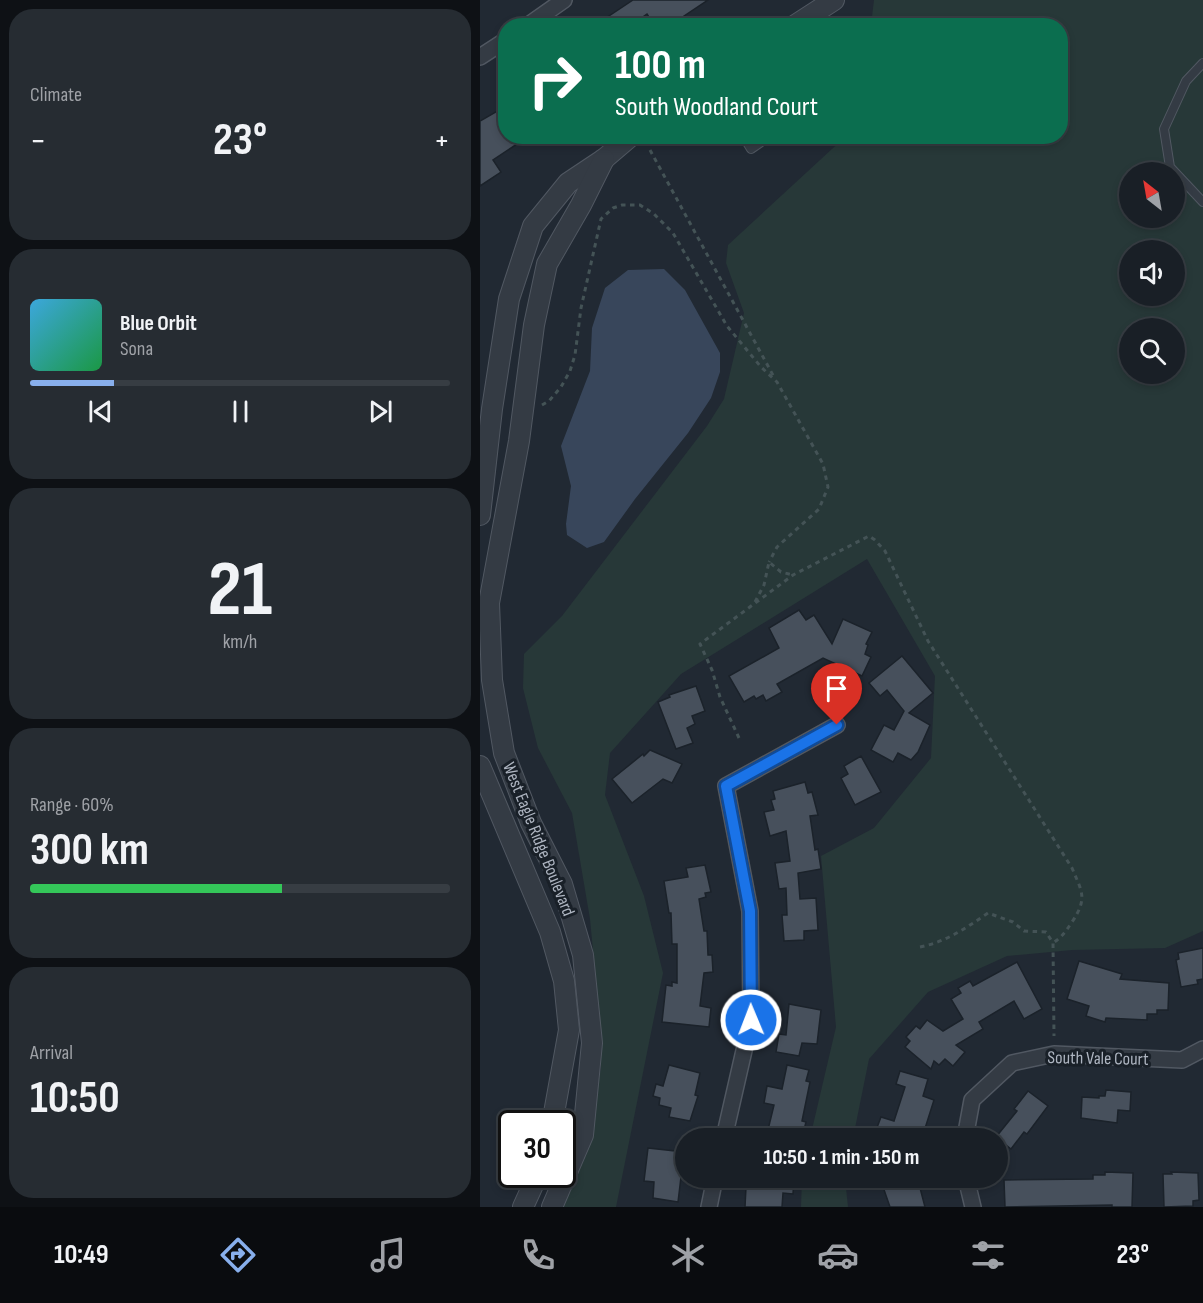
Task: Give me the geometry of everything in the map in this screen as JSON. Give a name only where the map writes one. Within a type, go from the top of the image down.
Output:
[{"type":"street","points":[[550,18],[564,0]]},
{"type":"street","points":[[806,18],[834,0]]},
{"type":"street","points":[[480,57],[498,45]]},
{"type":"street","name":"West Eagle Ridge Boulevard","points":[[480,515],[492,409],[509,299],[534,226],[568,183],[604,159],[620,144]]},
{"type":"street","name":"West Eagle Ridge Boulevard","points":[[552,1207],[583,1135],[592,1043],[585,966],[562,884],[531,823],[504,753],[492,680],[489,603],[519,441],[534,325],[547,264],[604,159]]},
{"type":"street","points":[[726,1128],[751,1020],[750,911],[726,786],[837,725]]},
{"type":"street","name":"West Eagle Ridge Boulevard","points":[[480,766],[550,932],[564,981],[569,1030],[555,1110]]},
{"type":"street","name":"South Vale Court","points":[[967,1128],[972,1100],[1012,1063],[1054,1054],[1182,1060],[1203,1049]]},
{"type":"street","points":[[523,1207],[532,1188]]},
{"type":"street","points":[[708,1207],[713,1188]]},
{"type":"street","points":[[968,1188],[972,1207]]},
{"type":"lane","points":[[1203,63],[1186,81],[1164,129],[1170,167],[1203,202]]},
{"type":"path","points":[[650,150],[823,464],[828,487],[819,509],[777,547],[769,562],[764,585],[754,604]]},
{"type":"path","points":[[534,409],[549,401],[561,387],[570,371],[575,355],[581,308],[601,219],[613,208],[622,205],[640,205],[654,214],[673,233],[727,326],[777,382]]},
{"type":"path","points":[[739,738],[720,697],[712,670],[700,644],[793,575],[869,536],[885,551],[928,641],[1072,868],[1082,892],[1083,905],[1063,936],[1053,943]]},
{"type":"path","points":[[769,562],[781,572],[793,575]]},
{"type":"path","points":[[920,946],[935,944],[959,933],[988,914],[1012,922],[1024,930],[1046,932],[1053,943],[1054,1036]]},
{"type":"shaded area","points":[[874,0],[1203,0],[1203,931],[1165,948],[1072,950],[1007,956],[928,992],[869,1059],[855,1128],[812,1128],[836,1027],[821,856],[874,828],[931,758],[935,676],[867,559],[681,674],[610,753],[605,795],[644,896],[663,973],[616,1207],[563,1207],[571,1188],[576,1188],[576,1178],[587,1153],[601,1067],[597,992],[590,919],[572,813],[538,748],[523,688],[524,654],[562,616],[707,426],[724,399],[744,313],[726,263],[728,245],[837,144],[1068,144],[1068,18],[872,18]]},
{"type":"shaded area","points":[[802,1188],[846,1188],[848,1207],[801,1207]]},
{"type":"water","points":[[664,269],[685,290],[720,353],[720,372],[711,398],[688,433],[604,542],[587,548],[567,535],[566,524],[571,486],[561,446],[590,371],[592,328],[605,288],[628,270]]},
{"type":"building","points":[[633,0],[708,0],[681,18],[650,18],[647,14],[641,18],[606,18]]},
{"type":"building","points":[[498,111],[498,144],[517,144],[493,160],[501,172],[480,186],[480,121]]},
{"type":"building","points":[[799,610],[806,620],[814,615],[832,644],[843,619],[872,632],[866,644],[868,645],[865,654],[871,657],[862,676],[823,658],[777,684],[782,692],[766,701],[763,695],[756,699],[754,696],[744,702],[729,676],[779,648],[769,628]]},
{"type":"building","points":[[902,656],[933,693],[909,713],[930,725],[918,752],[911,760],[898,753],[893,762],[871,750],[884,725],[894,730],[904,711],[887,690],[880,696],[869,683]]},
{"type":"building","points":[[696,686],[705,711],[692,716],[695,724],[687,728],[693,743],[676,749],[658,702],[670,697],[669,695]]},
{"type":"building","points":[[650,750],[682,764],[672,783],[663,779],[632,803],[612,779]]},
{"type":"building","points":[[861,756],[881,792],[855,805],[841,778],[848,774],[844,766]]},
{"type":"building","points":[[805,782],[808,793],[812,792],[818,815],[810,816],[815,850],[818,849],[821,869],[798,873],[800,899],[816,898],[818,930],[804,931],[804,940],[784,941],[782,915],[787,915],[786,888],[779,889],[775,863],[790,861],[786,831],[770,836],[764,812],[774,810],[771,800],[775,799],[773,791]]},
{"type":"building","points":[[705,865],[711,892],[705,893],[706,897],[699,899],[704,931],[707,931],[708,955],[712,955],[713,972],[704,973],[700,1006],[711,1008],[709,1027],[662,1022],[666,985],[672,986],[672,982],[677,983],[677,944],[672,944],[671,913],[669,913],[664,881],[688,877],[686,868]]},
{"type":"building","points":[[1203,948],[1203,979],[1197,980],[1198,984],[1181,987],[1176,960],[1179,959],[1178,953]]},
{"type":"building","points":[[1079,961],[1122,974],[1120,979],[1169,983],[1168,1010],[1157,1010],[1157,1014],[1147,1014],[1147,1020],[1106,1018],[1105,1022],[1086,1016],[1089,1006],[1067,999]]},
{"type":"building","points":[[1017,962],[1042,1009],[1024,1019],[1014,1001],[979,1022],[983,1029],[956,1045],[965,1052],[953,1066],[945,1059],[939,1065],[934,1061],[931,1069],[905,1047],[910,1041],[906,1037],[916,1026],[920,1029],[927,1020],[943,1031],[963,1019],[951,999],[961,993],[958,988],[970,981],[973,986]]},
{"type":"building","points":[[789,1004],[821,1010],[817,1044],[802,1043],[799,1056],[776,1052],[779,1034],[786,1035]]},
{"type":"building","points":[[669,1065],[700,1073],[695,1095],[698,1096],[690,1121],[669,1117],[671,1108],[659,1105],[660,1098],[653,1096],[656,1084],[663,1086]]},
{"type":"building","points":[[787,1065],[809,1070],[806,1081],[810,1082],[802,1121],[806,1122],[804,1128],[768,1128],[774,1105],[764,1103],[767,1086],[782,1089]]},
{"type":"building","points":[[900,1071],[928,1079],[923,1096],[934,1100],[925,1128],[877,1128],[881,1117],[894,1121],[905,1087],[896,1084]]},
{"type":"building","points":[[1106,1090],[1131,1092],[1130,1111],[1118,1110],[1117,1123],[1081,1118],[1082,1097],[1099,1098],[1099,1096],[1105,1096]]},
{"type":"building","points":[[1028,1091],[1048,1106],[1027,1134],[1024,1132],[1011,1149],[1008,1147],[1008,1128],[1003,1128],[1017,1111],[1014,1109]]},
{"type":"building","points":[[648,1148],[675,1151],[675,1188],[680,1188],[678,1202],[653,1198],[654,1182],[644,1181]]},
{"type":"building","points":[[1105,1172],[1133,1173],[1132,1207],[1112,1207],[1112,1205],[1005,1207],[1004,1188],[1008,1188],[1008,1180],[1093,1179],[1093,1175],[1105,1175]]},
{"type":"building","points":[[1171,1172],[1198,1173],[1199,1200],[1193,1201],[1193,1206],[1164,1207],[1163,1174],[1172,1174]]},
{"type":"building","points":[[746,1188],[793,1188],[793,1194],[783,1193],[782,1207],[745,1207]]},
{"type":"building","points":[[883,1188],[920,1188],[925,1207],[890,1207]]},
{"type":"route","points":[[751,1020],[750,911],[726,786],[837,725]]}]
